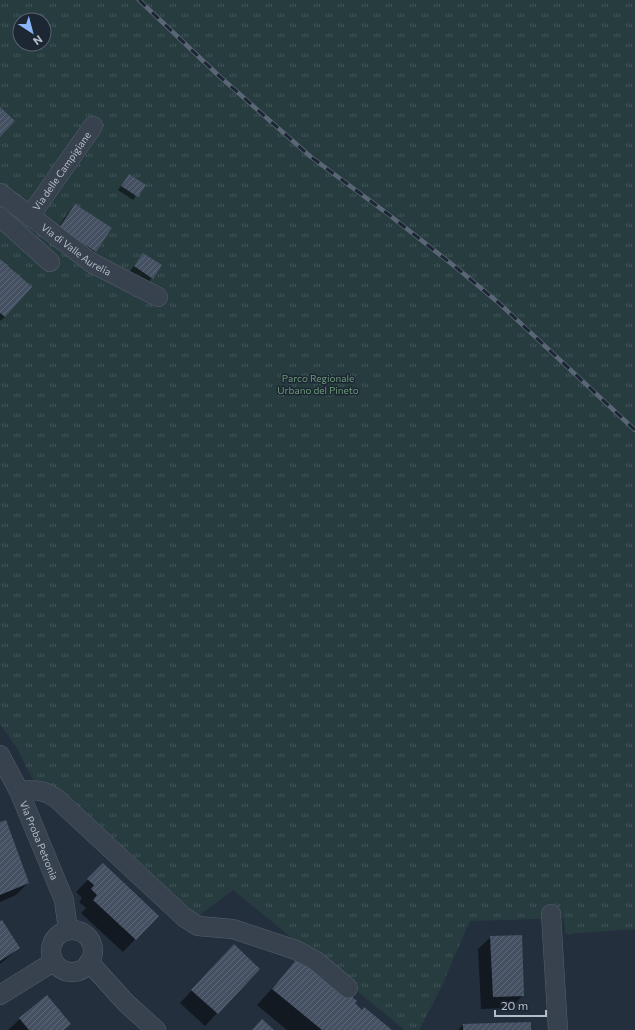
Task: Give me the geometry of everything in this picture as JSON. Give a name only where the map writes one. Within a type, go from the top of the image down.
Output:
[{"type":"street","name":"Via delle Campigiane","points":[[30,216],[93,126]]},
{"type":"street","name":"Via di Valle Aurelia","points":[[0,193],[92,263],[158,297]]},
{"type":"street","points":[[0,216],[50,262]]},
{"type":"street","name":"Via Proba Petronia","points":[[0,755],[19,791],[64,900],[68,930]]},
{"type":"street","points":[[19,791],[40,790],[56,798],[184,917],[198,926],[233,929],[296,950],[316,961],[348,988]]},
{"type":"street","points":[[551,914],[558,1030]]},
{"type":"street","points":[[68,930],[81,931],[91,942],[92,949],[90,962],[85,967],[72,972],[59,969],[53,962],[51,955],[54,940],[60,933],[68,930]]},
{"type":"street","points":[[0,995],[53,962]]},
{"type":"street","points":[[90,962],[126,1003],[156,1030]]},
{"type":"green space","name":"Parco Regionale Urbano del Pineto","points":[[0,0],[635,0],[635,929],[565,934],[564,918],[470,921],[440,990],[419,1030],[405,1030],[233,890],[196,918],[51,785],[33,780],[17,748],[0,724]]},
{"type":"building","points":[[0,107],[15,121],[0,137]]},
{"type":"building","points":[[129,174],[146,185],[138,197],[121,186]]},
{"type":"building","points":[[75,204],[112,228],[96,252],[59,228]]},
{"type":"building","points":[[143,253],[162,265],[153,279],[134,266]]},
{"type":"building","points":[[0,259],[32,287],[5,317],[0,313]]},
{"type":"building","points":[[6,820],[29,883],[0,895],[0,822]]},
{"type":"building","points":[[103,863],[159,916],[136,940],[93,900],[97,895],[91,889],[94,885],[87,879]]},
{"type":"building","points":[[2,920],[20,948],[0,961],[0,921]]},
{"type":"building","points":[[522,935],[524,996],[493,997],[490,936]]},
{"type":"building","points":[[234,944],[260,969],[218,1014],[191,990]]},
{"type":"building","points":[[301,954],[357,1001],[355,1003],[362,1010],[364,1007],[392,1030],[322,1030],[272,989]]},
{"type":"building","points":[[47,995],[71,1024],[64,1030],[29,1030],[19,1018]]},
{"type":"building","points":[[262,1019],[274,1030],[252,1030]]},
{"type":"building","points":[[531,1022],[531,1030],[463,1030],[463,1024]]},
{"type":"railway","points":[[139,0],[218,75],[311,157],[388,214],[500,304],[635,430]]}]
